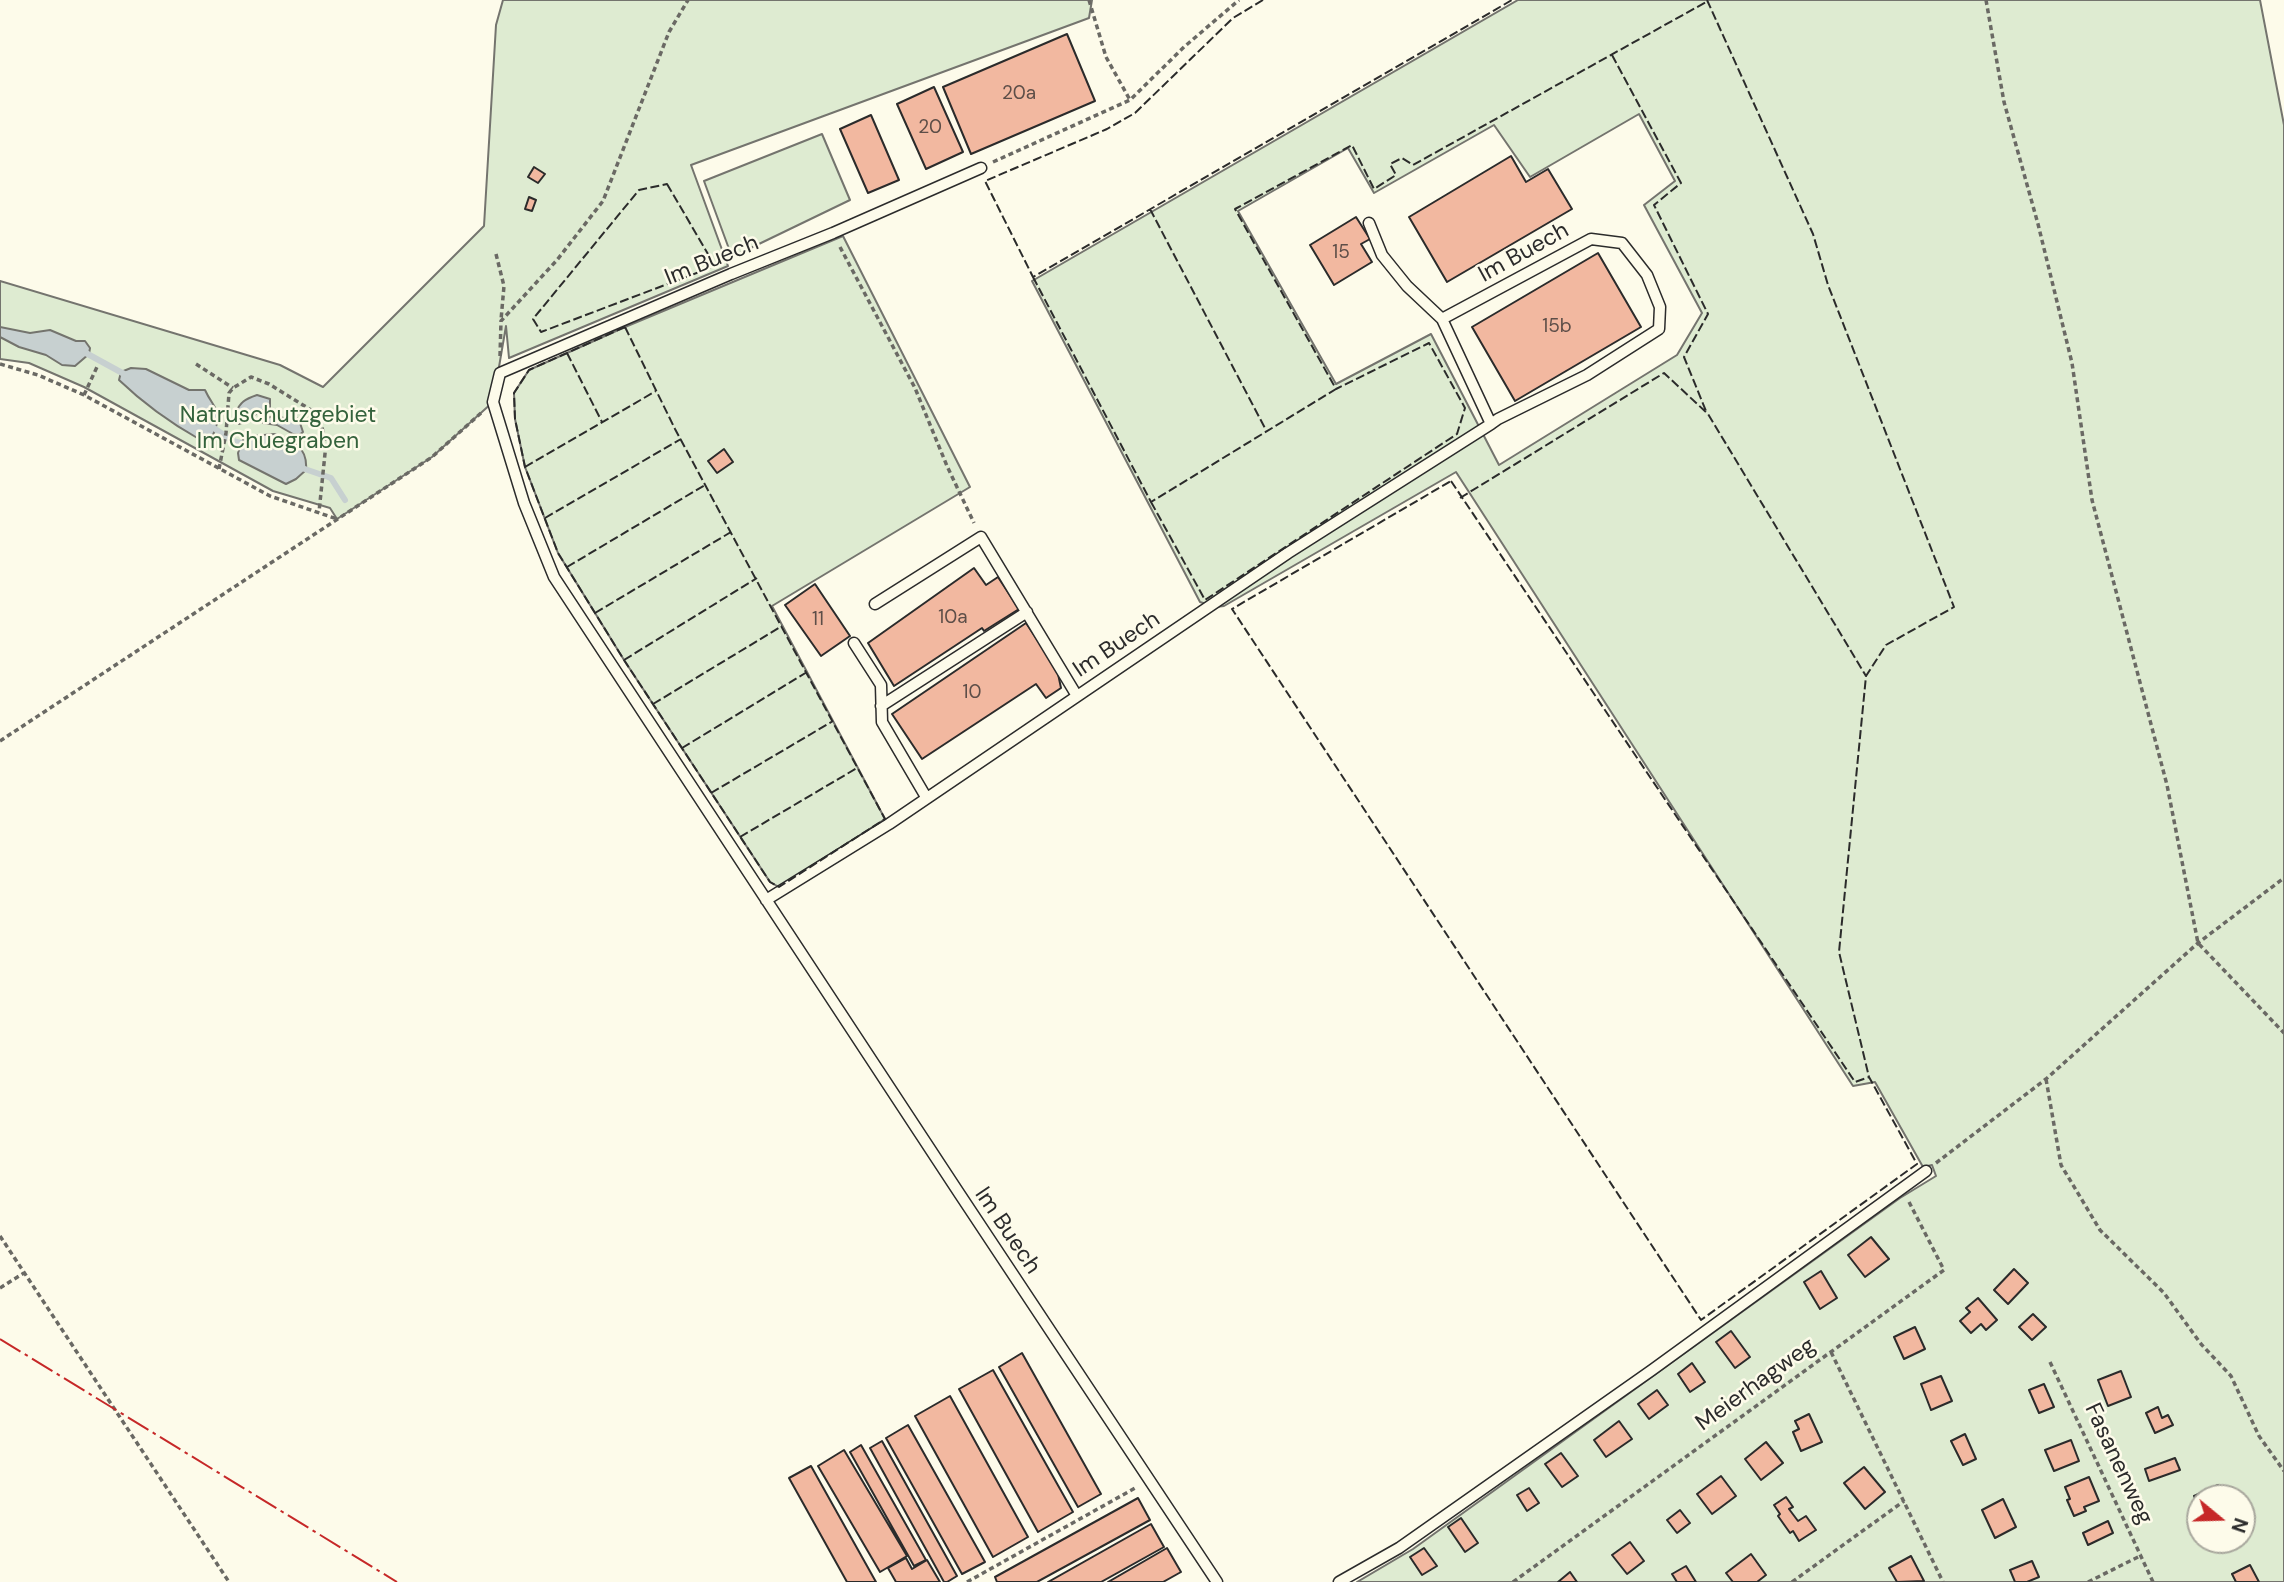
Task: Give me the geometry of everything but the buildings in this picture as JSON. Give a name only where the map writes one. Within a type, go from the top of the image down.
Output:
[{"type":"lane","name":"Im Buech","points":[[500,373],[981,168]]},
{"type":"lane","points":[[1368,223],[1382,255],[1407,286],[1441,319],[1491,424]]},
{"type":"lane","name":"Im Buech","points":[[766,900],[888,824],[1288,553],[1491,424],[1587,375],[1659,329],[1660,307],[1647,275],[1622,243],[1591,239],[1441,319]]},
{"type":"lane","points":[[493,402],[500,373]]},
{"type":"lane","name":"Im Buech","points":[[493,402],[524,503],[554,577],[1217,1582]]},
{"type":"lane","points":[[875,604],[981,537],[1077,696]]},
{"type":"lane","points":[[881,706],[1027,612]]},
{"type":"lane","points":[[855,643],[881,685],[882,722],[926,797]]},
{"type":"lane","points":[[1339,1582],[1399,1548],[1593,1412],[1926,1171]]},
{"type":"path","points":[[501,321],[557,260],[603,201],[668,32],[688,0]]},
{"type":"path","points":[[1089,0],[1107,57],[1130,100]]},
{"type":"path","points":[[981,168],[1130,100],[1184,47],[1239,0]]},
{"type":"path","points":[[1986,0],[2004,102],[2073,363],[2092,500],[2166,785],[2198,943],[2284,1033]]},
{"type":"path","points":[[833,233],[915,388],[947,466],[981,537]]},
{"type":"path","points":[[496,254],[504,286],[500,373]]},
{"type":"path","points":[[0,364],[38,375],[84,395],[270,496],[337,519]]},
{"type":"path","points":[[197,364],[233,388]]},
{"type":"path","points":[[84,395],[97,367]]},
{"type":"path","points":[[219,469],[226,433],[228,400],[233,388],[251,377],[269,384],[319,415],[326,444],[319,512]]},
{"type":"path","points":[[0,741],[432,457],[493,402]]},
{"type":"path","points":[[322,423],[327,411]]},
{"type":"path","points":[[1926,1171],[2046,1079],[2198,943],[2284,877]]},
{"type":"path","points":[[2046,1079],[2061,1165],[2100,1230],[2164,1293],[2201,1344],[2231,1376],[2259,1436],[2284,1471]]},
{"type":"path","name":"Meierhagweg","points":[[1513,1582],[1944,1270],[1900,1189]]},
{"type":"path","points":[[0,1236],[229,1582]]},
{"type":"path","points":[[0,1288],[24,1273]]},
{"type":"path","points":[[1831,1352],[1943,1582]]},
{"type":"path","name":"Fasanenweg","points":[[2050,1362],[2153,1582]]},
{"type":"path","points":[[967,1582],[1150,1480]]},
{"type":"path","points":[[1792,1582],[1904,1502]]},
{"type":"path","points":[[2088,1582],[2142,1555]]},
{"type":"green space","name":"Natruschutzgebiet Im Chuegraben","points":[[503,0],[1092,0],[1089,18],[691,165],[728,266],[509,358],[506,326],[493,402],[432,457],[337,519],[330,508],[273,491],[84,387],[29,363],[0,359],[0,281],[280,365],[323,387],[484,226],[496,25]]},
{"type":"green space","points":[[1518,0],[2260,0],[2284,125],[2284,1582],[1357,1582],[1413,1549],[1900,1198],[1936,1176],[1932,1165],[1923,1167],[1875,1082],[1853,1086],[1456,472],[1224,606],[1216,607],[1200,602],[1032,281]],"holes":[[[1639,114],[1675,181],[1644,205],[1702,313],[1677,355],[1499,465],[1431,334],[1336,384],[1238,211],[1348,148],[1374,193],[1494,125],[1530,177]]]},
{"type":"green space","points":[[822,134],[850,200],[732,257],[704,181]]},
{"type":"green space","points":[[843,236],[970,487],[772,606],[885,819],[779,887],[770,882],[624,660],[558,553],[525,467],[515,419],[514,393],[529,370]]},
{"type":"shaded area","points":[[0,327],[30,333],[50,330],[76,341],[85,341],[90,348],[89,354],[75,366],[62,365],[46,355],[19,347],[0,337]]},
{"type":"shaded area","points":[[131,368],[146,369],[189,390],[205,390],[218,415],[213,435],[199,439],[138,397],[119,380],[121,372]]},
{"type":"shaded area","points":[[257,395],[270,399],[270,408],[259,411],[251,419],[239,424],[235,414],[239,407]]},
{"type":"shaded area","points":[[277,415],[283,418],[294,416],[299,420],[303,432],[299,435],[293,434],[277,425],[263,423],[264,419]]},
{"type":"shaded area","points":[[274,434],[293,442],[305,456],[306,470],[286,484],[239,460],[238,453],[244,437]]},
{"type":"waterway","points":[[84,352],[126,375]]},
{"type":"waterway","points":[[211,426],[231,440],[247,445]]},
{"type":"waterway","points":[[299,467],[331,478],[345,500]]},
{"type":"fence","points":[[1263,0],[1233,18],[1135,113],[1107,129],[985,181],[1033,277],[1512,0]]},
{"type":"fence","points":[[1707,0],[1813,234],[1828,285],[1954,607],[1886,645],[1866,676],[1839,952],[1869,1077]]},
{"type":"fence","points":[[1033,277],[1151,502],[1336,389],[1235,209],[1352,145],[1374,189],[1396,175],[1390,164],[1402,158],[1413,165],[1708,1]]},
{"type":"fence","points":[[1612,55],[1681,183],[1654,205],[1708,314],[1684,357],[1706,411]]},
{"type":"fence","points":[[667,184],[715,266],[541,332],[533,319],[639,190],[667,184]]},
{"type":"fence","points":[[1150,209],[1267,432]]},
{"type":"fence","points":[[625,327],[675,429],[885,819],[779,887],[770,882],[624,660],[558,553],[525,467],[515,419],[514,393],[529,370],[625,327]]},
{"type":"fence","points":[[1151,502],[1205,600],[1457,434],[1465,408],[1429,343],[1336,389]]},
{"type":"fence","points":[[567,353],[602,422]]},
{"type":"fence","points":[[1460,498],[1664,373],[1708,414],[1866,676]]},
{"type":"fence","points":[[525,467],[656,391]]},
{"type":"fence","points":[[545,518],[681,439]]},
{"type":"fence","points":[[1451,481],[1855,1082],[1869,1077],[1917,1164],[1701,1320],[1232,609],[1451,481]]},
{"type":"fence","points":[[567,567],[705,485]]},
{"type":"fence","points":[[595,613],[731,532]]},
{"type":"fence","points":[[624,660],[757,578]]},
{"type":"fence","points":[[653,704],[782,626]]},
{"type":"fence","points":[[682,748],[807,672]]},
{"type":"fence","points":[[711,793],[833,721]]},
{"type":"fence","points":[[740,837],[857,768]]},
{"type":"power","points":[[0,1339],[397,1582]]}]
